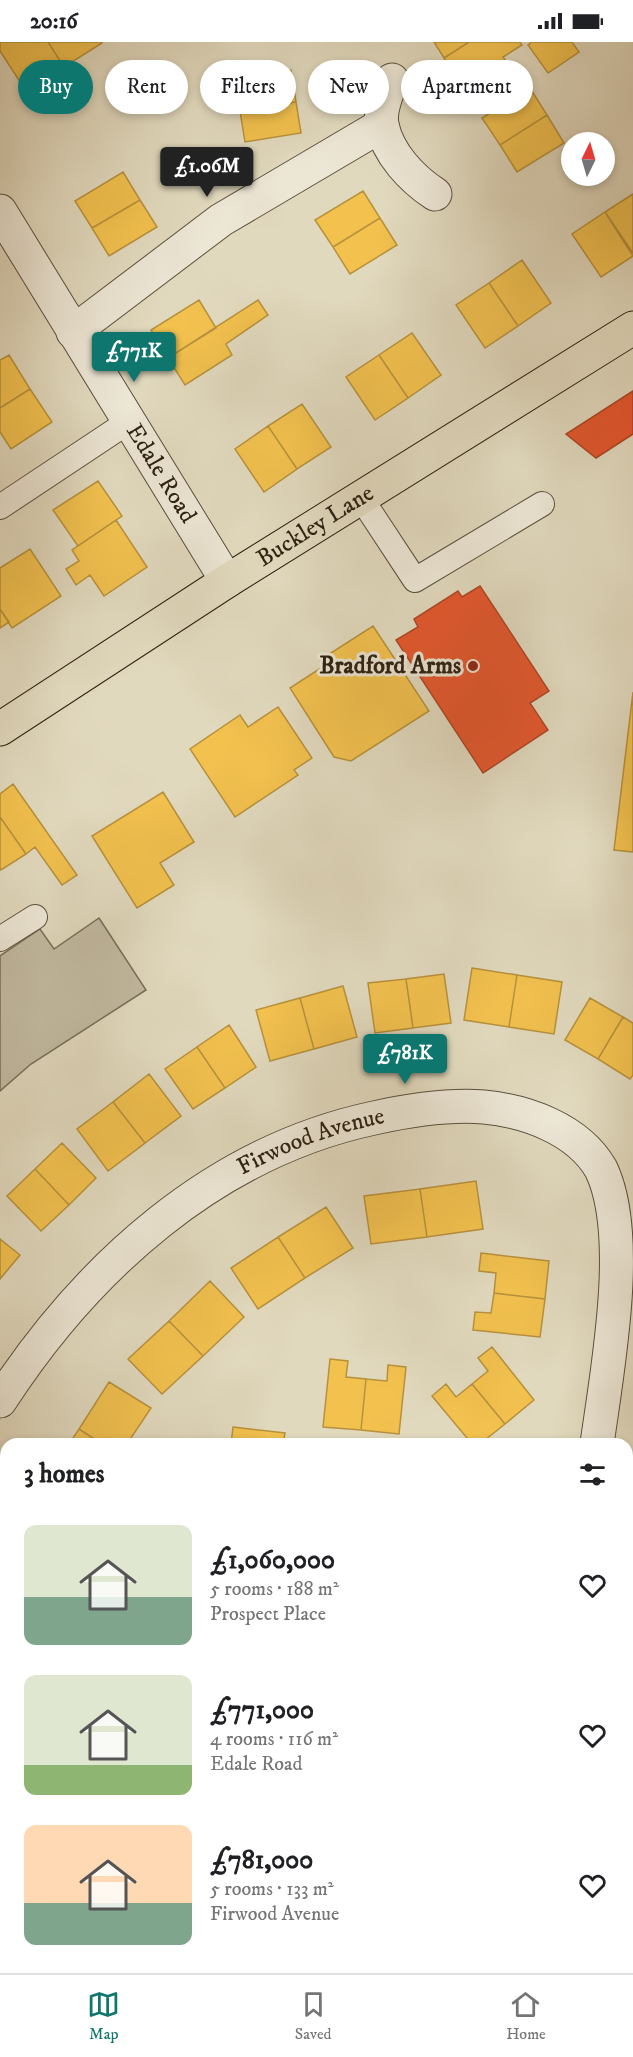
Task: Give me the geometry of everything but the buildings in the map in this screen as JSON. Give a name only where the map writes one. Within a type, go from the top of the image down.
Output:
[{"type":"main road","name":"Buckley Lane","points":[[0,729],[227,581],[633,328]]},
{"type":"street","points":[[392,80],[382,108],[382,125],[399,160],[413,180],[435,194]]},
{"type":"street","points":[[73,332],[220,220],[382,125]]},
{"type":"street","name":"Edale Road","points":[[0,211],[227,581]]},
{"type":"street","name":"Firwood Avenue","points":[[0,1401],[76,1299],[126,1249],[180,1205],[288,1143],[344,1124],[405,1111],[459,1105],[506,1109],[548,1122],[578,1143],[600,1168],[612,1202],[618,1268],[598,1438]]},
{"type":"lane","points":[[0,507],[128,422]]},
{"type":"lane","points":[[361,498],[415,580],[542,504]]},
{"type":"lane","points":[[0,939],[35,917]]},
{"type":"shaded area","points":[[99,918],[146,990],[31,1064],[0,1091],[0,956],[40,929],[54,949]]},
{"type":"place","name":"Bradford Arms","points":[[473,666]]}]
